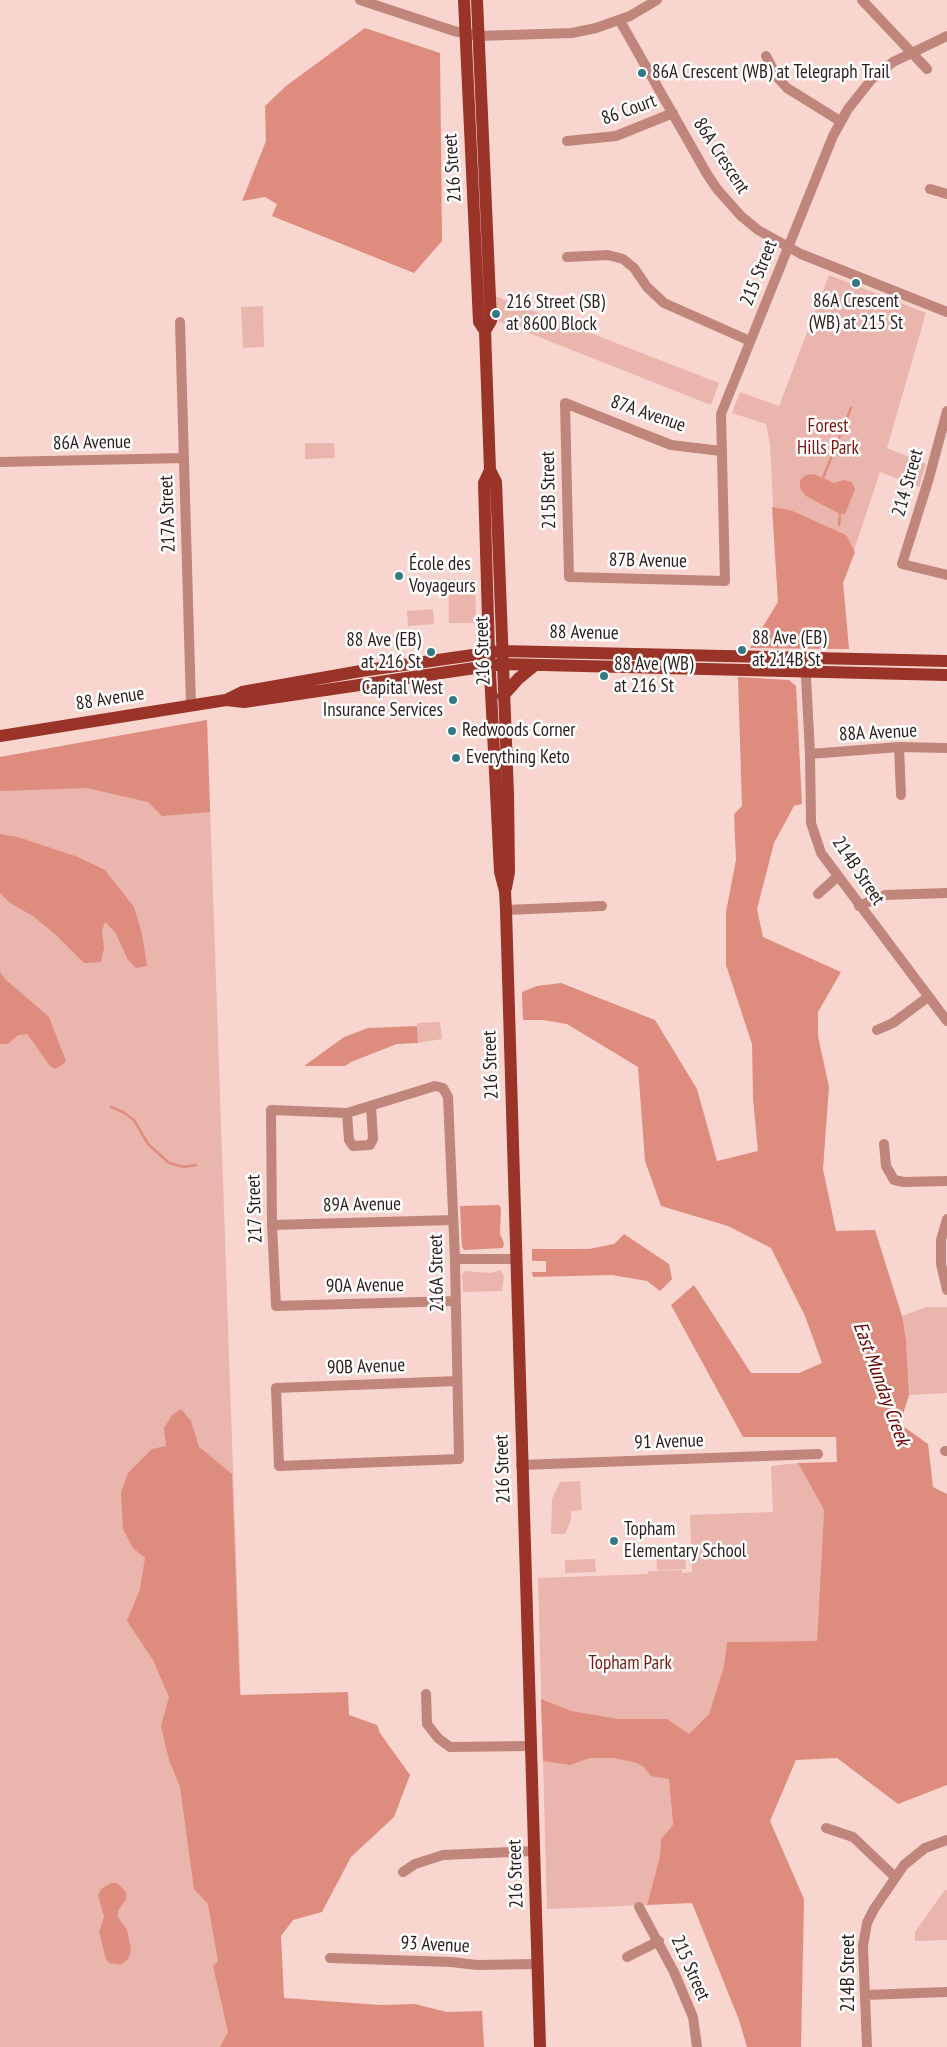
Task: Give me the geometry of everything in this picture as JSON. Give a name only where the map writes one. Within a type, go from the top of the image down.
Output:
[{"type":"main road","name":"216 Street","points":[[464,0],[471,35],[479,322],[485,331],[490,470],[496,482],[495,651],[500,872],[505,891],[506,910],[521,1465],[540,2047]]},
{"type":"main road","name":"216 Street","points":[[471,35],[477,0]]},
{"type":"main road","name":"88 Avenue","points":[[0,736],[226,700],[252,691],[495,651],[947,661]]},
{"type":"main road","name":"216 Street","points":[[496,665],[503,696],[509,872],[505,891]]},
{"type":"main road","name":"88 Avenue","points":[[226,700],[244,702],[496,665],[947,675]]},
{"type":"main road","points":[[503,696],[518,679],[535,665]]},
{"type":"street","points":[[360,0],[471,35],[572,33],[620,21],[657,0]]},
{"type":"street","points":[[862,0],[927,69]]},
{"type":"street","name":"86A Crescent","points":[[620,21],[707,174],[724,197],[758,230],[788,248],[947,312]]},
{"type":"street","name":"215 Street","points":[[726,581],[721,414],[750,341],[840,121],[871,80],[893,62],[947,36]]},
{"type":"street","points":[[766,56],[777,77],[787,88],[840,121]]},
{"type":"street","name":"86 Court","points":[[567,141],[616,136],[673,113]]},
{"type":"street","points":[[930,188],[947,194]]},
{"type":"street","points":[[567,257],[608,255],[623,259],[634,268],[647,287],[664,303],[750,341]]},
{"type":"street","name":"217A Street","points":[[180,322],[191,705]]},
{"type":"street","name":"87A Avenue","points":[[565,403],[671,445],[721,451]]},
{"type":"street","name":"215B Street","points":[[565,403],[569,577]]},
{"type":"street","name":"214 Street","points":[[946,415],[929,478],[902,564],[947,575]]},
{"type":"street","name":"86A Avenue","points":[[0,462],[184,458]]},
{"type":"street","name":"87B Avenue","points":[[569,577],[726,581]]},
{"type":"street","name":"214B Street","points":[[804,657],[810,754],[810,823],[821,853],[837,877],[947,1021]]},
{"type":"street","points":[[899,747],[901,795]]},
{"type":"street","name":"88A Avenue","points":[[810,754],[899,747],[947,748]]},
{"type":"street","points":[[818,894],[837,877]]},
{"type":"street","points":[[859,906],[885,895],[947,893]]},
{"type":"street","points":[[506,910],[602,906]]},
{"type":"street","points":[[877,1030],[893,1023],[928,997]]},
{"type":"street","name":"216A Street","points":[[279,1466],[459,1460],[455,1259],[448,1097],[442,1088],[435,1086],[371,1106]]},
{"type":"street","points":[[371,1106],[373,1139],[370,1145],[353,1146],[349,1140],[347,1113],[371,1106]]},
{"type":"street","name":"217 Street","points":[[276,1306],[272,1225],[271,1110],[347,1113]]},
{"type":"street","points":[[884,1144],[886,1166],[894,1180],[909,1182],[947,1181]]},
{"type":"street","points":[[947,1219],[941,1240],[941,1264],[947,1290]]},
{"type":"street","name":"89A Avenue","points":[[272,1225],[453,1220]]},
{"type":"street","points":[[455,1259],[515,1259]]},
{"type":"street","name":"90A Avenue","points":[[276,1306],[455,1302]]},
{"type":"street","name":"90B Avenue","points":[[279,1466],[276,1388],[457,1380]]},
{"type":"street","name":"91 Avenue","points":[[521,1465],[818,1454]]},
{"type":"street","points":[[426,1694],[427,1724],[438,1738],[450,1747],[530,1746]]},
{"type":"street","points":[[826,1828],[852,1837],[895,1877]]},
{"type":"street","name":"214B Street","points":[[867,2047],[865,1930],[874,1909],[895,1877],[918,1852],[947,1840]]},
{"type":"street","points":[[403,1872],[415,1864],[444,1855],[534,1851]]},
{"type":"street","name":"215 Street","points":[[639,1907],[659,1941],[693,2017],[696,2047]]},
{"type":"street","points":[[627,1957],[659,1941]]},
{"type":"street","name":"93 Avenue","points":[[330,1958],[451,1962],[477,1965],[537,1964]]},
{"type":"street","points":[[865,1995],[947,1992]]},
{"type":"green space","name":"Forest Hills Park","points":[[829,275],[926,313],[887,448],[926,464],[919,487],[880,472],[843,583],[849,649],[750,648],[778,602],[770,445],[766,424],[732,413],[740,392],[779,406]]},
{"type":"green space","points":[[495,296],[719,383],[711,405],[496,320]]},
{"type":"green space","points":[[263,306],[264,347],[243,348],[241,307]]},
{"type":"green space","points":[[305,443],[334,443],[335,458],[305,459]]},
{"type":"green space","points":[[448,579],[475,579],[476,623],[449,623]]},
{"type":"green space","points":[[433,609],[434,624],[408,626],[407,611]]},
{"type":"green space","points":[[207,720],[253,2047],[0,2047],[0,757]]},
{"type":"green space","points":[[440,1022],[442,1039],[418,1043],[417,1023]]},
{"type":"green space","points":[[500,1270],[504,1276],[502,1291],[463,1292],[462,1275],[465,1271],[491,1273]]},
{"type":"green space","points":[[926,1307],[947,1307],[947,1393],[909,1395],[906,1339],[902,1316]]},
{"type":"green space","name":"Topham Park","points":[[798,1463],[824,1510],[817,1641],[727,1642],[724,1666],[709,1714],[676,1747],[669,1779],[673,1826],[661,1839],[660,1856],[647,1905],[547,1909],[538,1578],[648,1574],[648,1571],[682,1570],[682,1573],[692,1572],[690,1515],[773,1512],[771,1466]]},
{"type":"green space","points":[[580,1481],[582,1510],[571,1511],[571,1520],[565,1534],[551,1534],[552,1499],[560,1482]]},
{"type":"green space","points":[[685,1554],[686,1569],[657,1570],[656,1555]]},
{"type":"green space","points":[[595,1559],[596,1572],[565,1573],[565,1560]]},
{"type":"green space","points":[[947,1890],[947,1940],[915,1941],[915,1932],[944,1891]]},
{"type":"shaded area","points":[[365,28],[440,53],[442,241],[414,273],[272,216],[277,204],[265,197],[242,201],[266,141],[265,106],[286,86]]},
{"type":"shaded area","points":[[814,474],[834,483],[844,480],[852,482],[855,489],[845,514],[840,514],[806,496],[800,488],[800,480],[806,475]]},
{"type":"shaded area","points":[[772,507],[790,510],[846,535],[855,552],[843,583],[849,649],[750,648],[778,602]]},
{"type":"shaded area","points":[[738,677],[789,680],[796,686],[802,804],[794,806],[774,843],[757,909],[763,937],[841,972],[818,1012],[818,1036],[829,1087],[823,1169],[836,1231],[875,1230],[902,1316],[906,1339],[909,1395],[900,1424],[928,1444],[933,1487],[947,1494],[947,1785],[898,1804],[837,1758],[796,1760],[770,1821],[804,1899],[801,2047],[747,2047],[739,2020],[692,1903],[647,1905],[660,1856],[661,1839],[673,1825],[669,1779],[651,1776],[644,1767],[637,1763],[614,1758],[590,1758],[570,1765],[543,1761],[541,1699],[571,1711],[618,1719],[667,1719],[689,1734],[709,1714],[724,1666],[727,1642],[817,1641],[824,1510],[798,1463],[837,1462],[836,1437],[743,1437],[671,1305],[694,1285],[751,1373],[799,1373],[822,1363],[805,1316],[771,1248],[728,1226],[661,1206],[645,1161],[638,1067],[567,1024],[543,1020],[523,1020],[522,992],[537,986],[561,983],[655,1020],[697,1089],[717,1161],[758,1151],[753,1098],[752,1044],[726,965],[726,912],[736,860],[734,814],[742,806]]},
{"type":"shaded area","points":[[207,720],[210,812],[162,816],[148,802],[87,788],[0,791],[0,757]]},
{"type":"shaded area","points":[[0,834],[18,837],[78,857],[105,870],[134,907],[142,934],[147,966],[136,968],[128,960],[115,932],[105,922],[102,931],[104,948],[101,962],[84,963],[56,935],[33,916],[10,903],[0,893]]},
{"type":"shaded area","points":[[0,972],[5,979],[49,1017],[66,1061],[62,1065],[55,1069],[50,1066],[27,1034],[18,1035],[8,1044],[0,1044]]},
{"type":"shaded area","points":[[417,1026],[418,1043],[397,1044],[345,1066],[304,1066],[344,1037],[368,1028]]},
{"type":"shaded area","points":[[499,1205],[501,1208],[500,1234],[504,1243],[503,1248],[464,1250],[462,1247],[460,1206]]},
{"type":"shaded area","points":[[624,1234],[669,1264],[672,1279],[660,1291],[647,1281],[612,1275],[533,1277],[532,1272],[546,1272],[546,1261],[532,1261],[532,1249],[589,1249],[614,1244]]},
{"type":"shaded area","points":[[181,1409],[191,1421],[199,1447],[232,1474],[240,1695],[348,1692],[349,1715],[377,1725],[380,1733],[410,1775],[394,1817],[351,1857],[322,1912],[293,1920],[281,1936],[284,1998],[380,2005],[415,2004],[447,2012],[482,2011],[484,2047],[220,2047],[228,2032],[213,1966],[218,1961],[208,1904],[194,1889],[180,1787],[169,1760],[161,1726],[169,1697],[153,1660],[127,1621],[140,1589],[145,1558],[133,1548],[123,1529],[121,1493],[128,1473],[152,1449],[166,1446],[164,1428],[172,1415]]},
{"type":"shaded area","points":[[111,1883],[117,1883],[126,1892],[126,1899],[118,1911],[118,1917],[127,1930],[131,1949],[129,1958],[121,1965],[109,1963],[106,1959],[99,1932],[104,1917],[98,1895],[101,1889]]},
{"type":"waterway","points":[[823,478],[851,408]]},
{"type":"waterway","points":[[839,525],[840,514]]},
{"type":"waterway","points":[[809,639],[809,591],[833,535]]},
{"type":"waterway","name":"East Munday Creek","points":[[783,2047],[779,1993],[744,1917],[736,1786],[759,1733],[854,1677],[917,1522],[857,1363],[829,1271],[757,1202],[787,1093],[786,1038],[749,932],[740,877],[755,786],[785,697]]},
{"type":"waterway","points":[[111,1107],[123,1112],[134,1120],[148,1144],[169,1163],[184,1167],[196,1165]]},
{"type":"place","name":"86A Crescent (WB) at Telegraph Trail","points":[[642,73]]},
{"type":"place","name":"86A Crescent (WB) at 215 St","points":[[856,283]]},
{"type":"place","name":"216 Street (SB) at 8600 Block","points":[[496,314]]},
{"type":"place","name":"École des Voyageurs","points":[[399,576]]},
{"type":"place","name":"88 Ave (EB) at 214B St","points":[[742,650]]},
{"type":"place","name":"88 Ave (EB) at 216 St","points":[[431,652]]},
{"type":"place","name":"88 Ave (WB) at 216 St","points":[[604,676]]},
{"type":"place","name":"Capital West Insurance Services","points":[[453,700]]},
{"type":"place","name":"Redwoods Corner","points":[[452,731]]},
{"type":"place","name":"Everything Keto","points":[[456,758]]},
{"type":"place","name":"Topham Elementary School","points":[[614,1541]]}]
